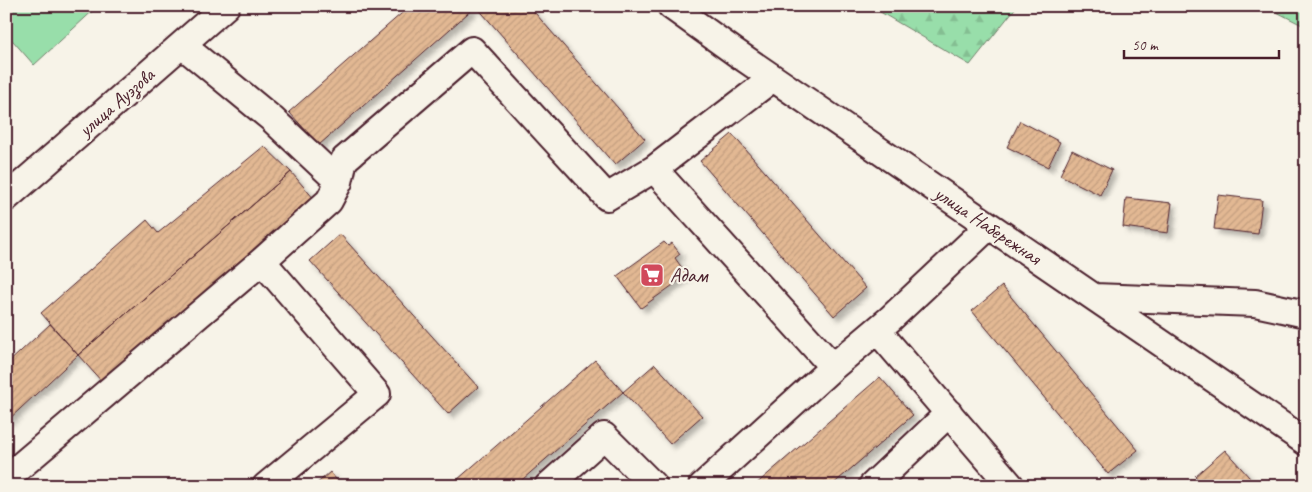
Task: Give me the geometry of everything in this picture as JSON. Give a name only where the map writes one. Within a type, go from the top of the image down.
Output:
[{"type":"street","name":"улица Ауэзова","points":[[6,198],[226,6]]},
{"type":"street","name":"улица Набережная","points":[[671,6],[773,78],[1306,442]]},
{"type":"street","points":[[182,45],[272,119],[339,182]]},
{"type":"street","points":[[12,480],[329,201],[339,182],[344,160],[472,50],[607,197],[654,169],[773,78]]},
{"type":"street","points":[[654,169],[833,368]]},
{"type":"street","points":[[702,486],[877,330],[989,226]]},
{"type":"street","points":[[262,261],[377,394],[266,486]]},
{"type":"street","points":[[1094,297],[1255,303],[1306,314]]},
{"type":"street","points":[[877,330],[1011,486]]},
{"type":"street","points":[[872,486],[949,413]]},
{"type":"street","points":[[548,486],[604,436],[654,486]]},
{"type":"green space","points":[[6,6],[98,6],[34,65],[6,33]]},
{"type":"green space","points":[[870,6],[1017,6],[970,65]]},
{"type":"green space","points":[[1265,6],[1306,6],[1306,27]]},
{"type":"building","points":[[410,6],[476,6],[319,145],[289,112]]},
{"type":"building","points":[[476,6],[529,6],[645,139],[615,165]]},
{"type":"building","points":[[1020,121],[1060,142],[1048,167],[1007,147]]},
{"type":"building","points":[[732,134],[866,288],[834,316],[700,161]]},
{"type":"building","points":[[264,146],[291,172],[78,355],[41,313],[147,220],[158,233]]},
{"type":"building","points":[[1072,150],[1112,170],[1100,195],[1060,175]]},
{"type":"building","points":[[291,172],[315,200],[103,383],[78,355]]},
{"type":"building","points":[[1218,195],[1262,200],[1258,234],[1214,229]]},
{"type":"building","points":[[1126,198],[1172,203],[1168,233],[1123,227]]},
{"type":"building","points":[[340,234],[478,387],[448,414],[310,261]]},
{"type":"building","name":"Адам","points":[[664,242],[668,246],[672,243],[680,254],[675,258],[687,275],[641,308],[617,276]]},
{"type":"building","points":[[1002,286],[1138,450],[1108,474],[972,311]]},
{"type":"building","points":[[50,324],[78,355],[6,422],[6,365]]},
{"type":"building","points":[[595,360],[623,392],[515,486],[450,486]]},
{"type":"building","points":[[655,364],[702,416],[670,444],[623,392]]},
{"type":"building","points":[[880,377],[913,415],[831,486],[754,486]]},
{"type":"building","points":[[1225,450],[1257,486],[1204,486],[1195,476]]},
{"type":"building","points":[[330,472],[342,486],[314,486]]},
{"type":"place","name":"Адам","points":[[652,275]]}]
